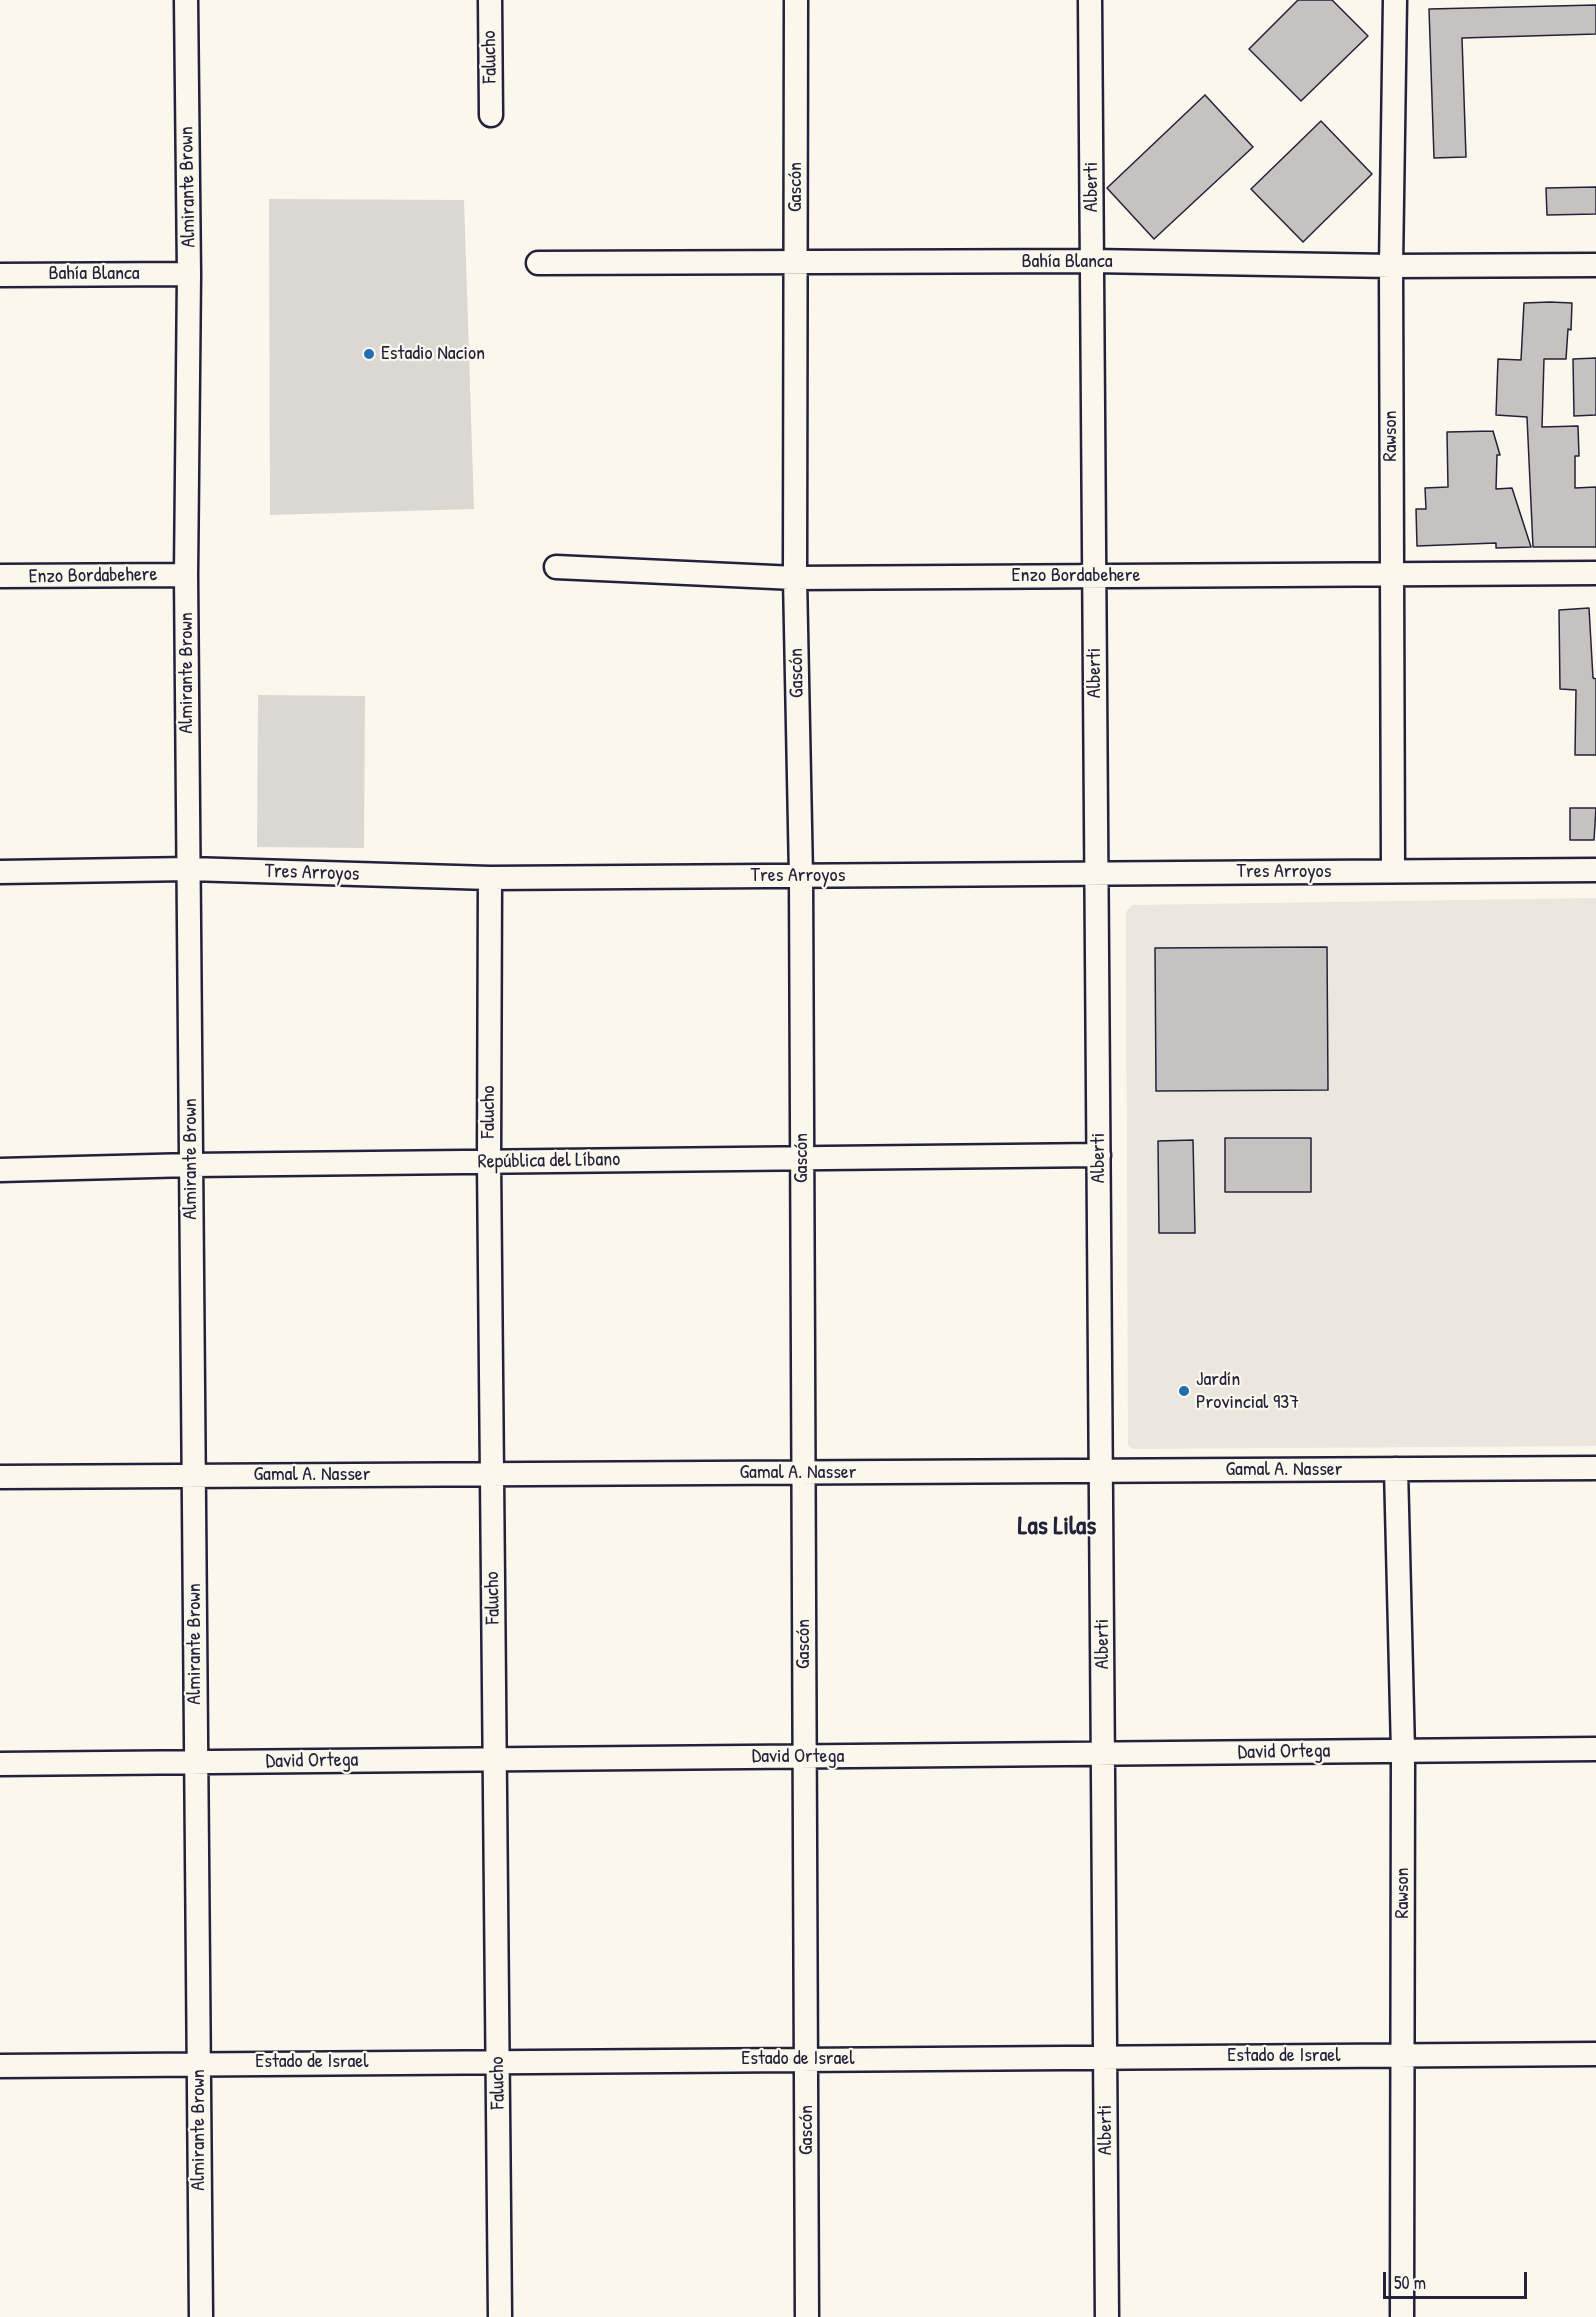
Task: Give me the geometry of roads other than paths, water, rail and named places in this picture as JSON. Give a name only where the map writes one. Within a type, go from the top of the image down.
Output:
[{"type":"street","name":"Almirante Brown","points":[[186,0],[189,274],[186,575],[201,2317]]},
{"type":"street","name":"Falucho","points":[[489,0],[491,115]]},
{"type":"street","name":"Gascón","points":[[796,0],[795,578],[801,876],[807,2317]]},
{"type":"street","name":"Alberti","points":[[1090,0],[1107,2317]]},
{"type":"street","name":"Rawson","points":[[1393,871],[1391,266],[1395,0]]},
{"type":"street","name":"Bahía Blanca","points":[[538,263],[795,264],[1092,261],[1391,266],[1596,265]]},
{"type":"street","name":"Bahía Blanca","points":[[0,274],[189,274]]},
{"type":"street","name":"Enzo Bordabehere","points":[[556,567],[795,578],[1596,573]]},
{"type":"street","name":"Enzo Bordabehere","points":[[0,576],[186,575]]},
{"type":"street","name":"Tres Arroyos","points":[[0,872],[189,869],[490,878],[1596,870]]},
{"type":"street","name":"Falucho","points":[[490,878],[489,1162],[500,2317]]},
{"type":"street","name":"República del Líbano","points":[[0,1170],[191,1165],[1099,1155]]},
{"type":"street","name":"Gamal A. Nasser","points":[[0,1477],[1596,1468]]},
{"type":"street","name":"Rawson","points":[[1396,1469],[1403,1751],[1402,2317]]},
{"type":"street","name":"David Ortega","points":[[0,1764],[1596,1749]]},
{"type":"street","name":"Estado de Israel","points":[[0,2066],[1596,2054]]},
{"type":"place","name":"Estadio Nacion","points":[[369,354]]},
{"type":"place","name":"Jardín Provincial 937","points":[[1184,1391]]},
{"type":"district","name":"Las Lilas","points":[[1057,1527]]}]
